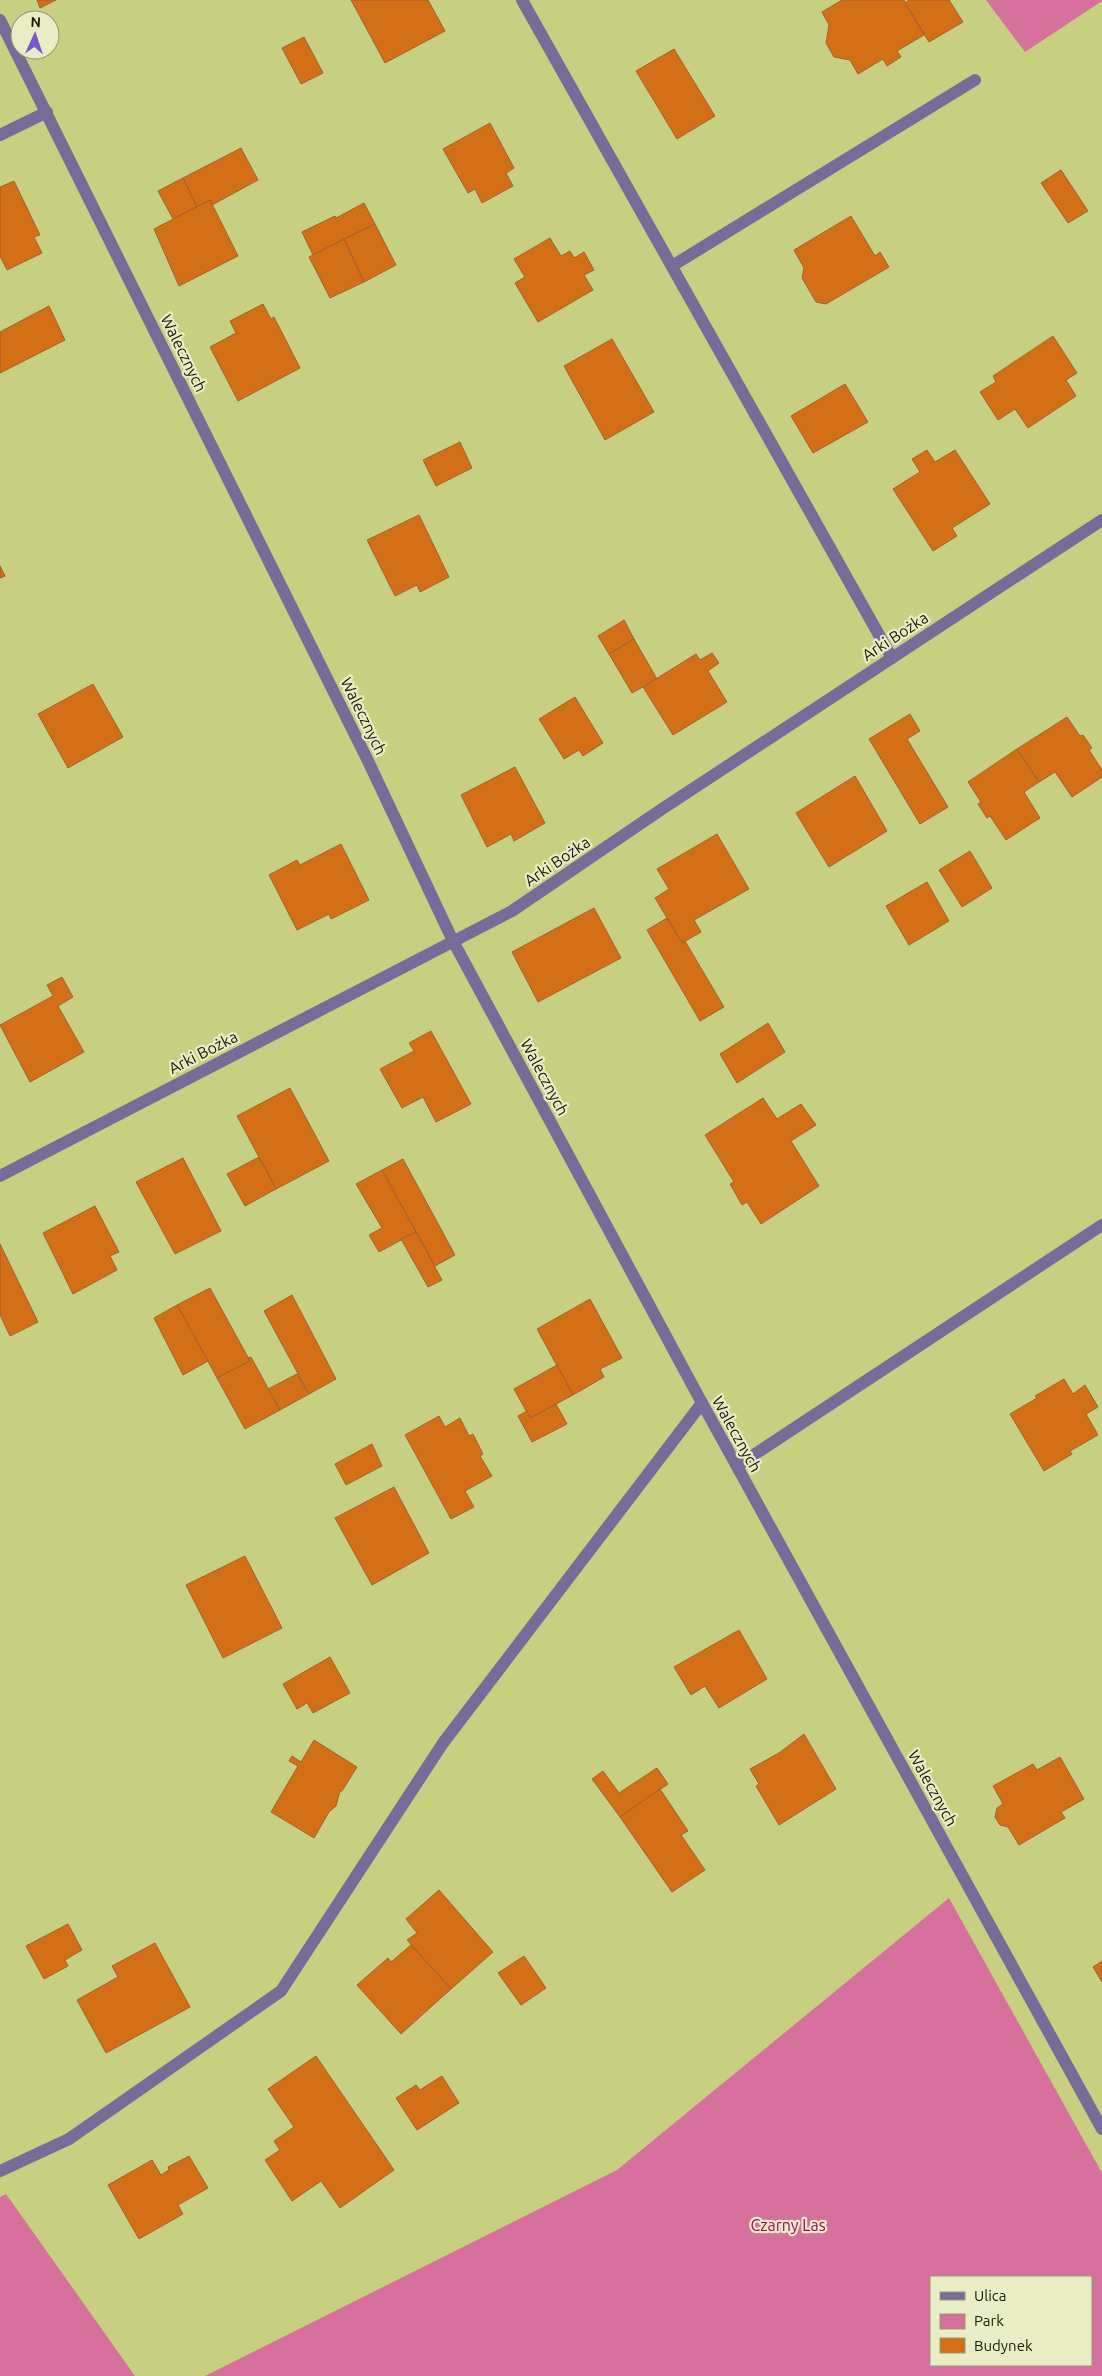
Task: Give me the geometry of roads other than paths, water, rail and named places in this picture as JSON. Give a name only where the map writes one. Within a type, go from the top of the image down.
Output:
[{"type":"street","points":[[522,0],[892,658]]},
{"type":"street","name":"Walecznych","points":[[0,20],[369,763],[453,941],[702,1403],[1102,2129]]},
{"type":"street","points":[[672,266],[975,80]]},
{"type":"street","points":[[0,135],[47,112]]},
{"type":"street","name":"Arki Bożka","points":[[0,1176],[512,911],[1102,520]]},
{"type":"street","points":[[737,1466],[1102,1225]]},
{"type":"street","points":[[0,2171],[69,2139],[280,1991],[443,1743],[702,1403]]},
{"type":"park label","name":"Czarny Las","points":[[788,2225]]}]
